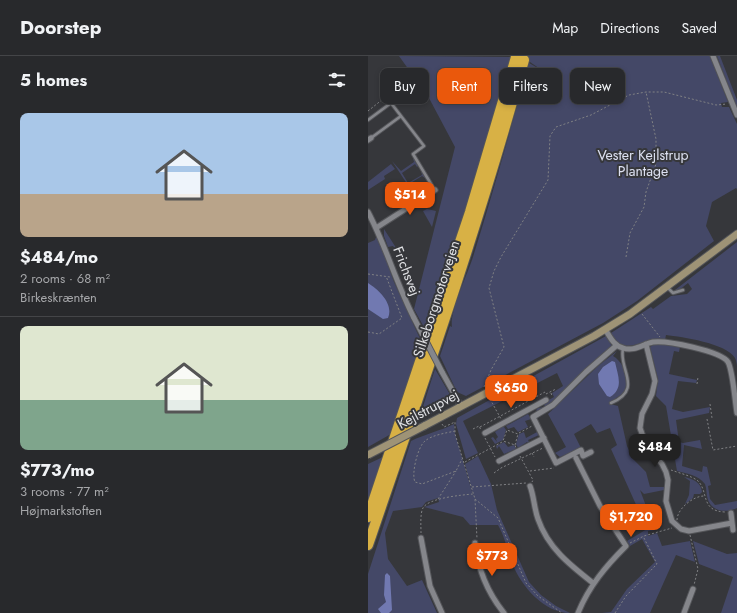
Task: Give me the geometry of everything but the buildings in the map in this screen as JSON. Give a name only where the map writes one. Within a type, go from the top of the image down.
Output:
[{"type":"highway","name":"Silkeborgmotorvejen","points":[[368,518],[520,59],[479,214],[448,311],[369,543]]},
{"type":"street","points":[[713,56],[737,115]]},
{"type":"street","points":[[376,228],[435,190]]},
{"type":"street","name":"Frichsvej","points":[[368,212],[414,318],[461,406]]},
{"type":"street","name":"Kejlstrupvej","points":[[368,455],[605,329],[638,309],[737,234]]},
{"type":"street","points":[[605,329],[617,345],[623,348],[631,349],[646,344],[663,342],[691,347],[722,356],[729,364],[737,413]]},
{"type":"street","points":[[646,344],[655,381],[652,394],[642,414],[640,428],[646,445],[665,470],[668,480],[666,501],[668,511],[680,529],[689,531],[732,523]]},
{"type":"street","points":[[591,452],[583,456],[580,450],[556,462],[533,417],[554,405],[586,372],[617,345]]},
{"type":"street","points":[[485,433],[546,400]]},
{"type":"street","points":[[531,408],[536,415]]},
{"type":"street","points":[[498,462],[544,438]]},
{"type":"street","points":[[576,458],[600,506],[626,546],[604,568],[593,583],[578,613]]},
{"type":"street","points":[[530,486],[538,519],[550,543],[567,563],[593,583]]},
{"type":"street","points":[[729,513],[733,530]]},
{"type":"street","points":[[421,538],[430,586],[442,613]]},
{"type":"street","points":[[476,543],[478,562],[484,581],[490,593],[504,613]]},
{"type":"street","points":[[684,613],[692,589]]},
{"type":"lane","points":[[368,120],[391,103],[424,146],[413,154],[435,190]]},
{"type":"lane","points":[[369,139],[401,116]]},
{"type":"lane","points":[[667,287],[673,293],[683,290]]},
{"type":"lane","points":[[611,403],[621,398],[628,383],[628,375],[622,357],[623,348]]},
{"type":"path","points":[[503,423],[484,387],[504,346],[488,288],[501,257],[548,180],[550,136],[556,127],[591,115],[629,95],[646,92],[664,92],[716,105],[732,104]]},
{"type":"path","points":[[626,257],[630,233],[644,208],[646,192],[656,164],[656,139],[646,92]]},
{"type":"path","points":[[368,111],[380,101]]},
{"type":"path","points":[[368,274],[396,278]]},
{"type":"path","points":[[368,332],[379,334],[402,318],[386,276]]},
{"type":"path","points":[[638,309],[663,342]]},
{"type":"path","points":[[697,384],[698,377]]},
{"type":"path","points":[[473,429],[485,425],[489,421],[500,417],[528,400],[545,392],[546,394],[556,389]]},
{"type":"path","points":[[549,392],[552,396]]},
{"type":"path","points":[[710,404],[712,418]]},
{"type":"path","points":[[438,418],[444,427],[455,422],[455,431],[475,499],[476,543]]},
{"type":"path","points":[[707,419],[713,450],[737,446]]},
{"type":"path","points":[[472,487],[524,482],[530,486],[532,480],[515,445],[518,434],[537,424]]},
{"type":"path","points":[[479,428],[501,468]]},
{"type":"path","points":[[464,462],[503,441],[507,430],[518,434]]},
{"type":"path","points":[[455,431],[425,441],[421,446],[413,471],[415,482],[422,484],[456,471]]},
{"type":"path","points":[[503,441],[515,445]]},
{"type":"path","points":[[494,473],[501,468],[510,465],[548,445]]},
{"type":"path","points":[[532,453],[534,457]]},
{"type":"path","points":[[438,499],[463,458]]},
{"type":"path","points":[[665,470],[669,468],[695,479],[702,486],[704,496],[714,510],[729,513]]},
{"type":"path","points":[[421,538],[422,508],[426,504],[438,499],[474,494]]},
{"type":"path","points":[[626,546],[643,536],[671,528],[676,525],[678,522],[679,512],[694,499],[699,496],[704,496]]},
{"type":"path","points":[[475,499],[498,518],[526,583],[538,596],[562,613]]},
{"type":"path","points":[[689,531],[698,569],[692,589]]},
{"type":"path","points":[[615,613],[626,596],[658,564],[643,536]]},
{"type":"green space","points":[[399,56],[511,57],[508,68],[499,68],[499,99],[483,154],[426,331],[414,309],[455,147],[429,98],[429,68],[408,68]]},
{"type":"green space","name":"Vester Kejlstrup Plantage","points":[[512,56],[710,56],[728,102],[721,103],[722,107],[729,107],[737,124],[737,189],[736,188],[712,202],[706,226],[714,241],[637,301],[603,323],[466,396],[457,392],[440,356],[450,326],[452,327],[453,312],[473,257],[518,104],[562,104],[562,68],[539,68],[530,62]]},
{"type":"green space","points":[[717,56],[720,56],[737,100],[737,108]]},
{"type":"green space","points":[[529,63],[538,68],[528,68]]},
{"type":"green space","points":[[413,158],[418,166],[417,167],[415,164],[402,173],[408,183],[422,175],[421,171],[425,178],[422,176],[409,184],[415,194],[429,186],[428,182],[430,186],[415,196],[392,161],[401,171],[414,162]]},
{"type":"green space","points":[[391,164],[395,169],[384,176],[385,179],[368,190],[368,182]]},
{"type":"green space","points":[[427,209],[436,211],[432,227],[423,211]]},
{"type":"green space","points":[[384,229],[402,257],[393,246],[388,247],[384,236]]},
{"type":"green space","points":[[377,234],[394,282],[422,343],[391,434],[368,447],[368,243],[375,240]]},
{"type":"green space","points":[[737,242],[737,367],[735,358],[723,348],[692,339],[666,335],[665,340],[657,339],[628,346],[622,345],[616,341],[611,333],[651,307],[653,309],[671,296],[687,294],[692,289],[688,283],[679,290],[675,290]]},
{"type":"green space","points":[[606,336],[612,346],[555,402],[538,412],[536,410],[538,408],[545,407],[544,404],[554,397],[552,393],[563,386],[557,373],[463,421],[478,453],[466,459],[456,424],[457,418]]},
{"type":"green space","points":[[659,344],[680,347],[679,352],[674,351],[669,374],[697,380],[696,383],[678,381],[672,409],[683,412],[710,407],[709,413],[676,420],[679,442],[683,443],[700,440],[702,449],[684,445],[682,466],[702,472],[703,466],[707,467],[711,485],[708,486],[710,499],[715,505],[737,501],[737,508],[733,510],[724,511],[713,507],[708,500],[706,486],[702,481],[692,475],[677,471],[666,406],[656,396],[658,379],[650,347]]},
{"type":"green space","points":[[617,351],[613,356],[623,368],[626,384],[622,394],[610,404],[618,406],[627,446],[633,459],[646,472],[650,487],[664,487],[664,490],[644,494],[640,490],[655,530],[648,531],[648,536],[657,533],[662,546],[690,541],[695,562],[676,555],[650,613],[602,613],[611,612],[627,589],[655,562],[642,539],[630,546],[627,541],[647,529],[611,449],[617,445],[610,428],[597,433],[591,424],[574,434],[581,448],[560,457],[555,453],[566,447],[548,414],[598,366]]},
{"type":"green space","points":[[435,369],[452,398],[452,401],[439,407],[429,416],[419,419]]},
{"type":"green space","points":[[528,414],[531,419],[525,421],[528,427],[518,432],[514,427],[508,429],[506,426]]},
{"type":"green space","points":[[454,424],[455,434],[474,498],[465,464],[478,456],[491,484],[497,510],[529,582],[541,595],[556,606],[570,613],[560,612],[551,608],[535,597],[527,589],[516,572],[498,525],[470,525],[463,517],[424,507],[439,502],[438,498],[426,502],[422,507],[393,511],[385,533],[388,559],[407,586],[422,580],[437,613],[368,613],[368,574],[411,441]]},
{"type":"green space","points":[[502,427],[506,430],[503,440],[495,444],[491,438],[493,437],[497,442],[496,439],[498,437],[495,432]]},
{"type":"green space","points":[[524,432],[526,438],[537,432],[539,435],[528,440],[530,444],[527,442],[518,448],[516,444],[519,434]]},
{"type":"green space","points":[[504,442],[508,447],[514,445],[516,449],[504,454],[499,446],[497,449],[496,446]]},
{"type":"green space","points":[[383,457],[368,500],[368,464]]},
{"type":"green space","points":[[684,477],[698,483],[702,492],[700,494],[694,494],[693,498],[685,504],[689,495],[690,481]]},
{"type":"green space","points":[[693,541],[727,554],[737,553],[737,613],[721,613],[733,577],[699,564]]},
{"type":"shaded area","points":[[368,283],[381,293],[387,303],[389,308],[388,318],[383,319],[368,309]]},
{"type":"shaded area","points":[[612,361],[615,362],[619,386],[610,397],[607,396],[599,384],[598,374],[603,367]]},
{"type":"shaded area","points":[[387,573],[390,576],[392,610],[389,613],[381,613],[378,609],[386,602],[384,595],[385,575]]}]
